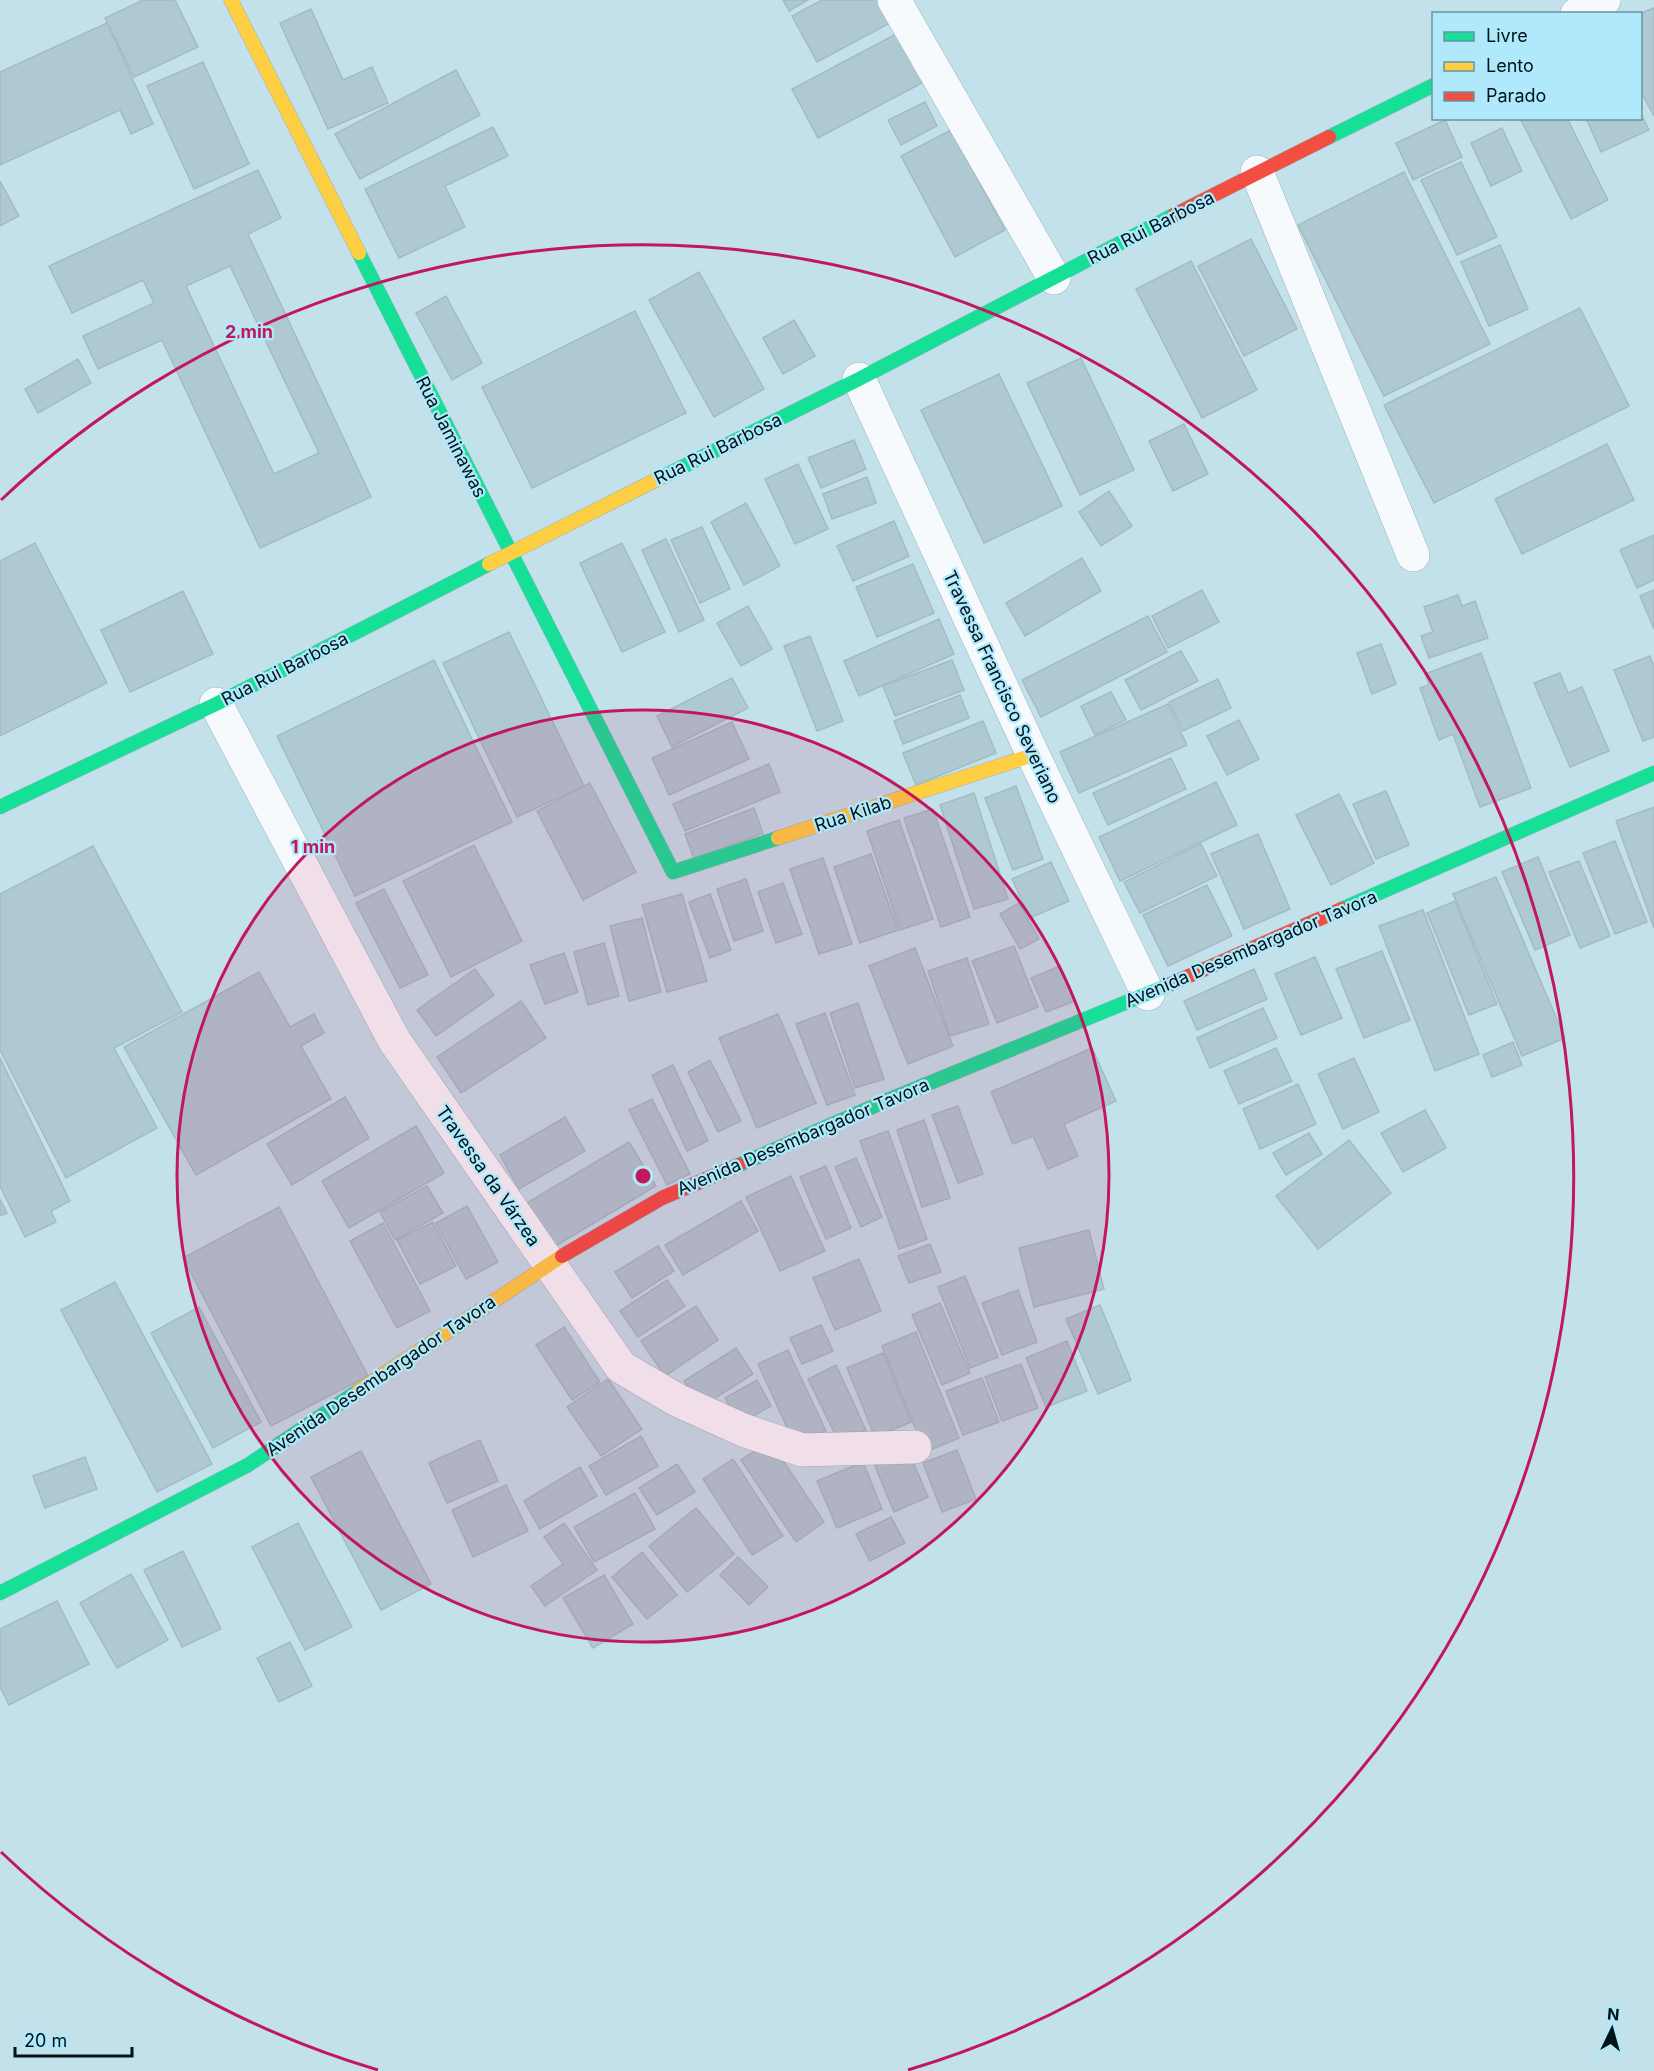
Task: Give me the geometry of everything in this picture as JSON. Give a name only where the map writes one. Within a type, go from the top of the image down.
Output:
[{"type":"street","name":"Rua Jaminawas","points":[[231,0],[673,872]]},
{"type":"street","points":[[894,0],[1054,278]]},
{"type":"street","points":[[1581,12],[1604,0]]},
{"type":"street","name":"Rua Rui Barbosa","points":[[0,807],[216,704],[510,553],[859,379],[1257,172],[1432,86]]},
{"type":"street","points":[[1257,172],[1413,555]]},
{"type":"street","name":"Travessa Francisco Severiano","points":[[859,379],[1033,755],[1148,994]]},
{"type":"street","name":"Travessa da Várzea","points":[[216,704],[394,1040],[621,1367],[677,1400],[743,1430],[802,1450],[915,1448]]},
{"type":"street","name":"Rua Kilab","points":[[673,872],[1033,755]]},
{"type":"street","name":"Avenida Desembargador Tavora","points":[[0,1593],[248,1466],[549,1264],[662,1198],[888,1100],[1148,994],[1654,774]]},
{"type":"building","points":[[143,0],[175,0],[198,47],[134,77],[105,18]]},
{"type":"building","points":[[783,0],[808,0],[789,11]]},
{"type":"building","points":[[822,0],[878,0],[890,23],[817,62],[792,16]]},
{"type":"building","points":[[1653,8],[1654,11],[1654,116],[1642,94],[1642,13]]},
{"type":"building","points":[[311,9],[343,80],[372,67],[388,103],[328,129],[280,23]]},
{"type":"building","points":[[107,23],[153,124],[131,134],[120,110],[0,165],[0,72]]},
{"type":"building","points":[[898,33],[924,82],[818,138],[792,89]]},
{"type":"building","points":[[203,62],[249,164],[194,189],[147,86]]},
{"type":"building","points":[[456,70],[480,115],[360,179],[335,134]]},
{"type":"building","points":[[925,102],[937,126],[901,145],[888,120]]},
{"type":"building","points":[[1642,116],[1649,130],[1601,152],[1587,120],[1642,120]]},
{"type":"building","points":[[1445,120],[1462,157],[1413,180],[1396,143]]},
{"type":"building","points":[[1521,120],[1568,120],[1608,200],[1571,219]]},
{"type":"building","points":[[493,127],[508,156],[445,186],[465,227],[399,258],[365,189]]},
{"type":"building","points":[[1502,128],[1522,171],[1491,186],[1471,143]]},
{"type":"building","points":[[951,130],[1005,230],[955,257],[901,156]]},
{"type":"building","points":[[1461,162],[1497,237],[1457,255],[1421,180]]},
{"type":"building","points":[[258,170],[281,218],[248,234],[371,497],[260,548],[162,340],[98,369],[83,336],[154,303],[143,280],[72,313],[49,266]],"holes":[[[230,266],[319,453],[274,474],[186,286]]]},
{"type":"building","points":[[1404,172],[1490,344],[1384,396],[1298,225]]},
{"type":"building","points":[[0,181],[19,216],[0,226]]},
{"type":"building","points":[[1251,239],[1297,329],[1244,356],[1198,266]]},
{"type":"building","points":[[1500,245],[1528,309],[1489,326],[1461,262]]},
{"type":"building","points":[[1191,261],[1257,390],[1202,418],[1136,289]]},
{"type":"building","points":[[699,272],[764,389],[714,417],[649,300]]},
{"type":"building","points":[[446,296],[482,363],[452,380],[416,313]]},
{"type":"building","points":[[1580,308],[1629,406],[1434,503],[1384,405]]},
{"type":"building","points":[[635,311],[686,413],[532,488],[482,387]]},
{"type":"building","points":[[794,320],[815,356],[783,374],[763,338]]},
{"type":"building","points":[[1081,358],[1134,470],[1080,495],[1027,383]]},
{"type":"building","points":[[78,359],[91,383],[38,413],[25,389]]},
{"type":"building","points":[[999,374],[1062,506],[984,543],[921,410]]},
{"type":"building","points":[[1184,424],[1208,474],[1173,491],[1149,441]]},
{"type":"building","points":[[854,440],[866,469],[821,488],[808,458]]},
{"type":"building","points":[[1607,444],[1634,500],[1522,554],[1495,499]]},
{"type":"building","points":[[798,464],[828,529],[795,544],[765,479]]},
{"type":"building","points":[[867,477],[876,503],[832,519],[823,494]]},
{"type":"building","points":[[1109,491],[1132,526],[1101,546],[1079,512]]},
{"type":"building","points":[[746,503],[780,566],[744,585],[711,522]]},
{"type":"building","points":[[894,521],[909,556],[853,581],[837,546]]},
{"type":"building","points":[[702,527],[730,589],[700,603],[671,540]]},
{"type":"building","points":[[1654,535],[1654,580],[1637,588],[1620,550]]},
{"type":"building","points":[[666,539],[704,620],[679,632],[642,550]]},
{"type":"building","points":[[35,543],[107,683],[0,736],[0,561]]},
{"type":"building","points":[[622,543],[665,632],[622,652],[580,563]]},
{"type":"building","points":[[1082,558],[1101,591],[1025,636],[1006,603]]},
{"type":"building","points":[[913,564],[934,613],[877,637],[856,587]]},
{"type":"building","points":[[1202,590],[1219,622],[1168,648],[1152,616]]},
{"type":"building","points":[[1654,590],[1654,629],[1640,596]]},
{"type":"building","points":[[183,591],[213,654],[130,692],[101,630]]},
{"type":"building","points":[[1458,595],[1462,606],[1475,601],[1488,638],[1429,658],[1421,636],[1433,632],[1424,607]]},
{"type":"building","points":[[748,606],[772,649],[741,666],[717,623]]},
{"type":"building","points":[[1148,616],[1167,652],[1041,717],[1022,680]]},
{"type":"building","points":[[939,619],[954,654],[859,696],[844,661]]},
{"type":"building","points":[[509,632],[584,786],[517,817],[443,663]]},
{"type":"building","points":[[810,636],[843,721],[817,731],[784,646]]},
{"type":"building","points":[[1381,644],[1396,684],[1372,694],[1357,653]]},
{"type":"building","points":[[1181,651],[1198,681],[1141,710],[1125,680]]},
{"type":"building","points":[[1481,653],[1531,788],[1480,807],[1453,734],[1439,740],[1420,688],[1429,685],[1425,674]]},
{"type":"building","points":[[1650,656],[1654,667],[1654,737],[1643,741],[1614,670]]},
{"type":"building","points":[[434,660],[512,822],[355,896],[277,736]]},
{"type":"building","points":[[952,660],[964,690],[895,716],[883,686]]},
{"type":"building","points":[[1560,673],[1568,693],[1582,687],[1609,751],[1570,767],[1534,683]]},
{"type":"building","points":[[732,678],[748,708],[672,747],[657,716]]},
{"type":"building","points":[[1218,679],[1231,708],[1183,731],[1169,702]]},
{"type":"building","points":[[1111,692],[1126,720],[1095,735],[1081,706]]},
{"type":"building","points":[[960,695],[969,718],[903,744],[894,721]]},
{"type":"building","points":[[1168,704],[1187,745],[1079,793],[1060,752]]},
{"type":"building","points":[[1239,720],[1259,759],[1227,775],[1207,736]]},
{"type":"building","points":[[983,721],[996,753],[916,785],[903,753]]},
{"type":"building","points":[[732,722],[749,759],[669,795],[652,758]]},
{"type":"building","points":[[1171,758],[1186,789],[1108,825],[1093,793]]},
{"type":"building","points":[[769,764],[780,792],[685,831],[673,804]]},
{"type":"building","points":[[1216,782],[1237,825],[1120,881],[1099,837]]},
{"type":"building","points":[[590,783],[636,872],[583,900],[537,811]]},
{"type":"building","points":[[1016,786],[1043,859],[1013,870],[985,798]]},
{"type":"building","points":[[1386,791],[1409,845],[1376,859],[1353,804]]},
{"type":"building","points":[[974,793],[1008,899],[974,909],[940,805]]},
{"type":"building","points":[[1339,794],[1374,863],[1331,885],[1296,815]]},
{"type":"building","points":[[1654,807],[1654,928],[1616,821]]},
{"type":"building","points":[[754,808],[763,833],[694,859],[685,834]]},
{"type":"building","points":[[933,809],[970,917],[941,927],[904,818]]},
{"type":"building","points":[[899,820],[933,919],[900,930],[867,831]]},
{"type":"building","points":[[1258,834],[1290,909],[1244,929],[1211,854]]},
{"type":"building","points":[[1615,841],[1647,922],[1615,934],[1583,853]]},
{"type":"building","points":[[1201,844],[1217,876],[1140,913],[1124,882]]},
{"type":"building","points":[[474,845],[522,941],[451,977],[403,881]]},
{"type":"building","points":[[93,846],[182,1012],[114,1048],[157,1128],[66,1178],[0,1050],[0,894]]},
{"type":"building","points":[[871,854],[898,930],[860,943],[834,867]]},
{"type":"building","points":[[1538,857],[1570,935],[1535,950],[1502,872]]},
{"type":"building","points":[[823,858],[852,944],[819,954],[790,869]]},
{"type":"building","points":[[1579,861],[1610,936],[1580,948],[1549,872]]},
{"type":"building","points":[[1051,862],[1069,901],[1030,918],[1012,879]]},
{"type":"building","points":[[1496,877],[1565,1038],[1522,1056],[1453,894]]},
{"type":"building","points":[[746,879],[763,931],[734,941],[717,889]]},
{"type":"building","points":[[783,883],[802,934],[776,943],[758,892]]},
{"type":"building","points":[[1207,885],[1232,936],[1168,966],[1143,915]]},
{"type":"building","points":[[384,889],[428,975],[400,988],[356,903]]},
{"type":"building","points":[[682,894],[707,981],[667,992],[642,905]]},
{"type":"building","points":[[710,894],[731,950],[710,958],[689,902]]},
{"type":"building","points":[[1455,901],[1497,1004],[1469,1015],[1427,913]]},
{"type":"building","points":[[1019,903],[1039,939],[1020,949],[1000,914]]},
{"type":"building","points":[[1423,910],[1479,1054],[1435,1071],[1379,926]]},
{"type":"building","points":[[642,918],[661,992],[629,1001],[610,926]]},
{"type":"building","points":[[604,943],[619,996],[588,1005],[574,952]]},
{"type":"building","points":[[1014,946],[1038,1007],[997,1023],[972,961]]},
{"type":"building","points":[[915,948],[953,1046],[908,1064],[869,966]]},
{"type":"building","points":[[1382,951],[1410,1020],[1364,1038],[1336,969]]},
{"type":"building","points":[[564,953],[578,992],[545,1004],[530,965]]},
{"type":"building","points":[[1315,957],[1342,1018],[1301,1035],[1275,974]]},
{"type":"building","points":[[967,958],[989,1024],[950,1036],[928,971]]},
{"type":"building","points":[[1060,966],[1075,1001],[1046,1012],[1031,978]]},
{"type":"building","points":[[475,969],[494,995],[436,1036],[417,1010]]},
{"type":"building","points":[[1254,969],[1267,999],[1197,1030],[1184,1001]]},
{"type":"building","points":[[259,972],[290,1027],[314,1014],[324,1033],[301,1046],[331,1099],[196,1175],[124,1047]]},
{"type":"building","points":[[521,1001],[546,1038],[461,1093],[437,1057]]},
{"type":"building","points":[[858,1003],[884,1079],[855,1088],[830,1013]]},
{"type":"building","points":[[1263,1008],[1277,1038],[1210,1068],[1197,1038]]},
{"type":"building","points":[[825,1013],[855,1095],[827,1105],[796,1024]]},
{"type":"building","points":[[778,1014],[816,1103],[757,1128],[719,1038]]},
{"type":"building","points":[[1513,1042],[1522,1065],[1492,1077],[1483,1055]]},
{"type":"building","points":[[1092,1048],[1116,1101],[1064,1124],[1078,1156],[1048,1169],[1033,1136],[1013,1144],[991,1092]]},
{"type":"building","points":[[1276,1048],[1292,1081],[1239,1104],[1224,1071]]},
{"type":"building","points":[[0,1058],[70,1201],[51,1211],[56,1222],[25,1237],[0,1186]]},
{"type":"building","points":[[1354,1058],[1379,1112],[1343,1129],[1318,1074]]},
{"type":"building","points":[[710,1060],[741,1121],[718,1132],[688,1072]]},
{"type":"building","points":[[673,1065],[708,1141],[687,1151],[652,1075]]},
{"type":"building","points":[[1298,1084],[1316,1124],[1260,1149],[1243,1109]]},
{"type":"building","points":[[345,1097],[369,1138],[292,1185],[267,1144]]},
{"type":"building","points":[[652,1099],[690,1174],[667,1185],[629,1110]]},
{"type":"building","points":[[958,1106],[983,1174],[958,1183],[932,1115]]},
{"type":"building","points":[[1425,1110],[1446,1148],[1403,1172],[1381,1133]]},
{"type":"building","points":[[565,1117],[585,1151],[519,1189],[500,1155]]},
{"type":"building","points":[[924,1120],[950,1198],[922,1207],[897,1130]]},
{"type":"building","points":[[416,1126],[444,1173],[349,1228],[322,1181]]},
{"type":"building","points":[[888,1131],[927,1239],[899,1249],[860,1141]]},
{"type":"building","points":[[1309,1133],[1322,1154],[1286,1175],[1273,1153]]},
{"type":"building","points":[[1349,1140],[1391,1193],[1318,1249],[1276,1196]]},
{"type":"building","points":[[629,1142],[656,1186],[549,1250],[522,1206]]},
{"type":"building","points":[[856,1158],[882,1217],[861,1227],[835,1167]]},
{"type":"building","points":[[826,1166],[851,1228],[826,1239],[800,1177]]},
{"type":"building","points":[[791,1176],[825,1251],[780,1271],[746,1197]]},
{"type":"building","points":[[427,1186],[443,1213],[395,1240],[380,1212]]},
{"type":"building","points":[[0,1199],[7,1213],[0,1216]]},
{"type":"building","points":[[741,1201],[758,1231],[683,1275],[665,1245]]},
{"type":"building","points":[[467,1206],[498,1262],[466,1279],[436,1223]]},
{"type":"building","points":[[279,1207],[368,1376],[271,1426],[183,1258]]},
{"type":"building","points":[[433,1222],[456,1266],[420,1284],[397,1240]]},
{"type":"building","points":[[383,1223],[430,1311],[397,1328],[350,1241]]},
{"type":"building","points":[[1089,1230],[1104,1289],[1034,1307],[1019,1248]]},
{"type":"building","points":[[930,1244],[941,1272],[909,1283],[898,1256]]},
{"type":"building","points":[[658,1246],[674,1271],[632,1298],[615,1272]]},
{"type":"building","points":[[859,1259],[881,1311],[835,1330],[813,1278]]},
{"type":"building","points":[[965,1276],[998,1357],[970,1368],[938,1287]]},
{"type":"building","points":[[667,1280],[685,1306],[638,1337],[620,1311]]},
{"type":"building","points":[[115,1282],[212,1464],[157,1492],[61,1310]]},
{"type":"building","points":[[1018,1290],[1037,1342],[1002,1355],[982,1303]]},
{"type":"building","points":[[940,1303],[970,1373],[942,1385],[912,1315]]},
{"type":"building","points":[[1100,1305],[1131,1380],[1098,1394],[1066,1319]]},
{"type":"building","points":[[696,1306],[718,1340],[665,1376],[641,1341]]},
{"type":"building","points":[[199,1307],[261,1422],[213,1448],[151,1333]]},
{"type":"building","points":[[821,1325],[833,1351],[802,1364],[790,1338]]},
{"type":"building","points":[[564,1327],[600,1382],[572,1400],[536,1345]]},
{"type":"building","points":[[916,1332],[959,1438],[925,1452],[882,1346]]},
{"type":"building","points":[[1067,1341],[1087,1391],[1046,1407],[1026,1358]]},
{"type":"building","points":[[736,1348],[753,1374],[701,1407],[684,1381]]},
{"type":"building","points":[[788,1350],[826,1431],[795,1445],[758,1364]]},
{"type":"building","points":[[883,1353],[911,1422],[875,1437],[847,1368]]},
{"type":"building","points":[[1021,1364],[1038,1408],[1002,1421],[985,1377]]},
{"type":"building","points":[[836,1365],[866,1430],[839,1442],[808,1379]]},
{"type":"building","points":[[982,1378],[999,1422],[963,1435],[946,1391]]},
{"type":"building","points":[[608,1379],[642,1429],[601,1456],[567,1407]]},
{"type":"building","points":[[757,1380],[771,1406],[739,1424],[725,1398]]},
{"type":"building","points":[[641,1436],[658,1466],[606,1495],[589,1466]]},
{"type":"building","points":[[480,1440],[498,1481],[447,1503],[429,1463]]},
{"type":"building","points":[[770,1441],[824,1522],[796,1542],[741,1460]]},
{"type":"building","points":[[957,1450],[976,1499],[942,1512],[923,1463]]},
{"type":"building","points":[[361,1451],[431,1584],[381,1610],[311,1477]]},
{"type":"building","points":[[909,1452],[928,1497],[894,1512],[875,1466]]},
{"type":"building","points":[[85,1457],[97,1489],[45,1508],[33,1476]]},
{"type":"building","points":[[733,1459],[783,1536],[752,1555],[703,1479]]},
{"type":"building","points":[[863,1462],[882,1509],[837,1528],[817,1481]]},
{"type":"building","points":[[677,1464],[695,1492],[657,1515],[639,1488]]},
{"type":"building","points":[[580,1467],[597,1496],[540,1529],[524,1501]]},
{"type":"building","points":[[506,1485],[528,1531],[473,1557],[452,1510]]},
{"type":"building","points":[[635,1493],[655,1529],[594,1562],[574,1527]]},
{"type":"building","points":[[696,1508],[734,1554],[687,1592],[649,1546]]},
{"type":"building","points":[[891,1517],[905,1543],[870,1561],[856,1534]]},
{"type":"building","points":[[298,1523],[352,1627],[305,1650],[252,1547]]},
{"type":"building","points":[[564,1523],[597,1570],[545,1606],[531,1586],[563,1564],[544,1537]]},
{"type":"building","points":[[183,1551],[221,1629],[182,1647],[144,1570]]},
{"type":"building","points":[[642,1552],[677,1595],[647,1619],[612,1577]]},
{"type":"building","points":[[738,1557],[768,1587],[749,1605],[720,1575]]},
{"type":"building","points":[[131,1574],[168,1640],[117,1668],[80,1603]]},
{"type":"building","points":[[604,1575],[633,1624],[593,1648],[563,1598]]},
{"type":"building","points":[[57,1601],[89,1664],[9,1705],[0,1687],[0,1629]]},
{"type":"building","points":[[290,1642],[312,1686],[279,1702],[257,1658]]},
{"type":"traffic: fast","points":[[1329,137],[1432,86]]},
{"type":"traffic: fast","points":[[662,477],[859,379],[1174,215]]},
{"type":"traffic: fast","points":[[359,253],[673,872],[778,838]]},
{"type":"traffic: fast","points":[[0,807],[216,704],[489,564]]},
{"type":"traffic: fast","points":[[1342,909],[1654,773]]},
{"type":"traffic: fast","points":[[739,1165],[888,1100],[1166,986]]},
{"type":"traffic: fast","points":[[0,1593],[248,1465],[358,1391]]},
{"type":"traffic: slow","points":[[231,0],[359,253]]},
{"type":"traffic: slow","points":[[489,564],[662,477]]},
{"type":"traffic: slow","points":[[778,838],[1033,755]]},
{"type":"traffic: slow","points":[[358,1391],[562,1256]]},
{"type":"traffic: jam","points":[[1174,215],[1329,137]]},
{"type":"traffic: jam","points":[[1166,986],[1342,909]]},
{"type":"traffic: jam","points":[[562,1256],[662,1198],[739,1165]]}]
